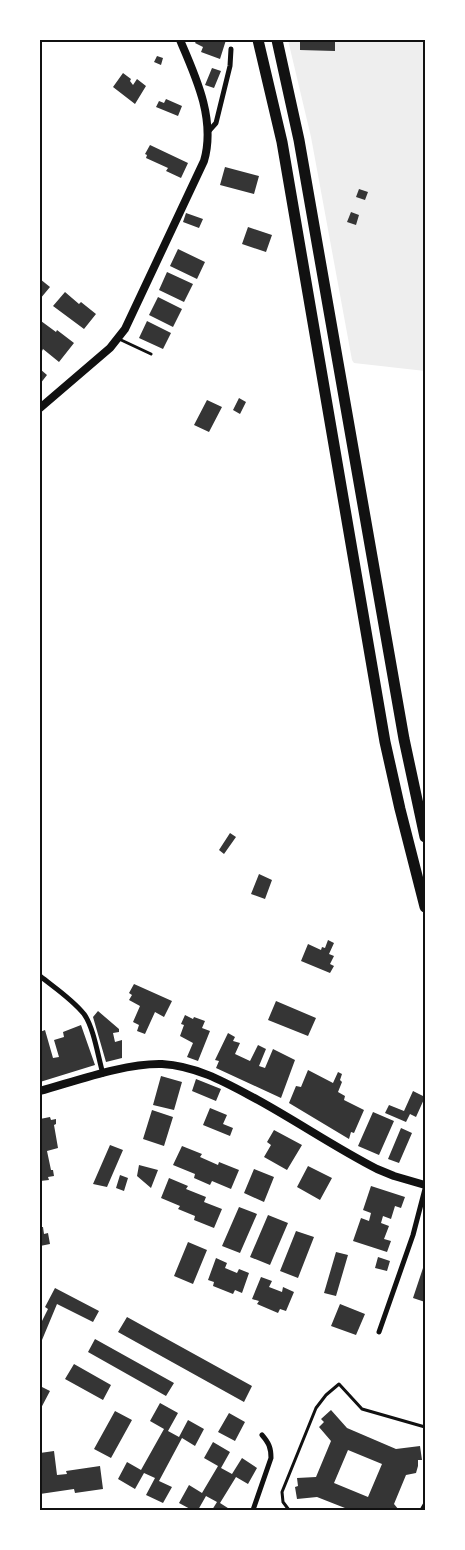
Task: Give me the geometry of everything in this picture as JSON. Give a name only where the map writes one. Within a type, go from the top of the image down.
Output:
[{"type":"highway","points":[[258,40],[282,142],[385,742],[425,906]]},
{"type":"highway","points":[[276,40],[299,140],[404,739],[425,837]]},
{"type":"street","points":[[40,408],[118,339],[125,329],[204,161],[208,148],[208,132],[204,106],[193,70],[180,40]]},
{"type":"street","points":[[208,132],[216,123],[230,66],[231,49]]},
{"type":"street","points":[[40,976],[70,1000],[84,1015],[89,1025],[102,1074]]},
{"type":"street","points":[[40,1091],[140,1066],[160,1064],[194,1069],[239,1090],[377,1169],[425,1185]]},
{"type":"street","points":[[379,1332],[413,1234],[425,1189]]},
{"type":"street","points":[[253,1510],[271,1458],[271,1449],[262,1435]]},
{"type":"lane","points":[[118,339],[151,354]]},
{"type":"lane","points":[[289,1510],[283,1502],[282,1492],[316,1408],[326,1395],[339,1384],[362,1409],[425,1427]]},
{"type":"lane","points":[[421,1510],[425,1503]]},
{"type":"shaded area","points":[[288,40],[425,40],[425,371],[354,363],[352,360],[311,137]]},
{"type":"building","points":[[197,40],[205,42],[206,40],[226,40],[220,59],[201,52],[203,47],[195,43]]},
{"type":"building","points":[[300,40],[335,40],[335,51],[300,50]]},
{"type":"building","points":[[157,56],[163,58],[161,65],[154,62]]},
{"type":"building","points":[[212,68],[221,71],[214,88],[205,85]]},
{"type":"building","points":[[123,73],[131,79],[130,81],[133,85],[137,79],[146,86],[135,104],[113,87]]},
{"type":"building","points":[[166,99],[182,106],[178,116],[156,107],[159,101],[164,103]]},
{"type":"building","points":[[150,145],[188,163],[181,178],[166,171],[168,168],[146,158],[147,155],[145,154]]},
{"type":"building","points":[[225,167],[259,176],[254,194],[220,185]]},
{"type":"building","points":[[359,189],[368,192],[365,200],[356,197]]},
{"type":"building","points":[[351,212],[359,215],[356,225],[347,222]]},
{"type":"building","points":[[186,213],[203,219],[199,228],[183,222]]},
{"type":"building","points":[[248,227],[272,235],[266,252],[242,244]]},
{"type":"building","points":[[178,249],[205,262],[197,279],[170,266]]},
{"type":"building","points":[[167,272],[193,284],[184,302],[159,290]]},
{"type":"building","points":[[40,279],[50,287],[40,299]]},
{"type":"building","points":[[65,292],[79,304],[81,302],[96,314],[84,329],[53,306]]},
{"type":"building","points":[[158,297],[182,309],[173,327],[149,315]]},
{"type":"building","points":[[41,321],[74,343],[59,362],[43,349],[42,351],[40,349]]},
{"type":"building","points":[[147,321],[171,333],[163,349],[139,338]]},
{"type":"building","points":[[40,369],[47,375],[40,384]]},
{"type":"building","points":[[239,398],[246,402],[240,414],[233,410]]},
{"type":"building","points":[[207,400],[222,407],[209,432],[194,425]]},
{"type":"building","points":[[230,833],[236,837],[224,854],[219,850]]},
{"type":"building","points":[[259,874],[272,880],[265,899],[251,894]]},
{"type":"building","points":[[328,940],[334,943],[329,954],[334,956],[330,964],[334,966],[330,973],[301,961],[308,944],[321,950],[322,947],[325,948]]},
{"type":"building","points":[[134,984],[172,1001],[164,1017],[155,1012],[145,1034],[137,1031],[139,1025],[133,1022],[140,1006],[129,1000],[132,995],[129,993]]},
{"type":"building","points":[[276,1001],[316,1018],[308,1036],[268,1020]]},
{"type":"building","points":[[98,1011],[119,1029],[119,1032],[113,1033],[115,1042],[122,1040],[122,1058],[106,1062],[93,1017]]},
{"type":"building","points":[[185,1015],[193,1019],[194,1017],[205,1021],[202,1028],[210,1031],[198,1061],[187,1057],[193,1043],[180,1036],[184,1025],[181,1024]]},
{"type":"building","points":[[81,1025],[95,1065],[40,1082],[40,1062],[42,1061],[40,1055],[40,1032],[45,1030],[53,1058],[59,1057],[54,1040],[64,1037],[63,1032]]},
{"type":"building","points":[[228,1033],[235,1037],[233,1041],[240,1043],[235,1054],[250,1061],[258,1045],[266,1049],[259,1066],[265,1068],[273,1049],[295,1060],[281,1098],[216,1068],[219,1061],[215,1060]]},
{"type":"building","points":[[308,1070],[333,1083],[338,1072],[342,1074],[340,1080],[342,1082],[338,1092],[345,1096],[344,1100],[364,1110],[354,1133],[351,1132],[349,1139],[289,1103],[296,1086],[301,1087]]},
{"type":"building","points":[[161,1076],[182,1082],[174,1110],[153,1105]]},
{"type":"building","points":[[196,1079],[221,1089],[216,1101],[192,1091]]},
{"type":"building","points":[[413,1091],[425,1097],[416,1117],[410,1114],[406,1122],[385,1113],[389,1105],[404,1111]]},
{"type":"building","points":[[210,1108],[227,1115],[223,1124],[233,1128],[230,1136],[203,1125]]},
{"type":"building","points":[[152,1110],[173,1117],[164,1146],[143,1139]]},
{"type":"building","points":[[373,1112],[394,1121],[379,1155],[358,1146]]},
{"type":"building","points":[[50,1117],[51,1120],[56,1119],[56,1124],[54,1125],[58,1148],[47,1151],[54,1176],[48,1177],[49,1180],[40,1181],[40,1119]]},
{"type":"building","points":[[401,1128],[412,1133],[399,1163],[388,1159]]},
{"type":"building","points":[[274,1130],[302,1145],[287,1170],[264,1157],[271,1145],[267,1142]]},
{"type":"building","points":[[110,1145],[123,1150],[107,1187],[93,1184]]},
{"type":"building","points":[[182,1146],[202,1154],[200,1157],[218,1165],[219,1162],[239,1170],[231,1189],[212,1181],[210,1185],[194,1178],[195,1174],[173,1165]]},
{"type":"building","points":[[139,1165],[158,1170],[151,1188],[137,1176]]},
{"type":"building","points":[[308,1166],[332,1178],[320,1200],[297,1187]]},
{"type":"building","points":[[254,1169],[274,1177],[264,1202],[244,1193]]},
{"type":"building","points":[[120,1175],[128,1178],[124,1191],[116,1188]]},
{"type":"building","points":[[169,1178],[188,1186],[186,1189],[206,1197],[204,1202],[222,1209],[214,1228],[194,1220],[195,1216],[178,1209],[180,1206],[161,1198]]},
{"type":"building","points":[[371,1186],[405,1197],[401,1208],[395,1206],[391,1219],[383,1216],[381,1223],[389,1226],[384,1239],[391,1241],[387,1252],[353,1241],[361,1218],[369,1221],[371,1213],[363,1210]]},
{"type":"building","points":[[239,1207],[257,1214],[240,1253],[222,1246]]},
{"type":"building","points":[[268,1215],[288,1223],[270,1265],[250,1257]]},
{"type":"building","points":[[40,1227],[43,1227],[44,1234],[48,1233],[50,1244],[40,1246]]},
{"type":"building","points":[[296,1231],[314,1237],[298,1278],[280,1271]]},
{"type":"building","points":[[188,1242],[207,1250],[193,1284],[174,1276]]},
{"type":"building","points":[[336,1252],[348,1255],[336,1296],[324,1293]]},
{"type":"building","points":[[378,1257],[390,1261],[387,1271],[375,1268]]},
{"type":"building","points":[[216,1258],[227,1263],[225,1268],[237,1273],[239,1269],[249,1273],[242,1293],[235,1290],[233,1294],[213,1286],[214,1282],[208,1280]]},
{"type":"building","points":[[425,1262],[425,1302],[413,1298]]},
{"type":"building","points":[[261,1277],[272,1281],[269,1287],[282,1292],[283,1287],[294,1292],[286,1311],[280,1309],[278,1313],[257,1304],[259,1301],[252,1299]]},
{"type":"building","points":[[55,1288],[99,1311],[93,1322],[57,1304],[42,1340],[40,1339],[40,1325],[48,1309],[45,1307]]},
{"type":"building","points":[[340,1304],[365,1314],[356,1335],[331,1326]]},
{"type":"building","points":[[127,1317],[252,1386],[244,1402],[118,1332]]},
{"type":"building","points":[[95,1339],[174,1383],[166,1396],[88,1352]]},
{"type":"building","points":[[74,1364],[111,1385],[103,1400],[65,1379]]},
{"type":"building","points":[[40,1386],[50,1391],[40,1410]]},
{"type":"building","points":[[160,1403],[178,1413],[168,1431],[179,1437],[188,1420],[204,1429],[195,1446],[182,1438],[159,1481],[172,1487],[163,1503],[146,1495],[155,1478],[144,1473],[135,1489],[118,1479],[127,1462],[141,1470],[164,1429],[150,1421]]},
{"type":"building","points":[[331,1410],[347,1428],[396,1449],[420,1446],[422,1460],[418,1460],[416,1473],[406,1475],[394,1504],[399,1510],[350,1510],[317,1497],[297,1499],[295,1487],[298,1486],[297,1478],[316,1477],[331,1441],[319,1427],[324,1422],[321,1419]],"holes":[[[348,1450],[382,1464],[368,1497],[334,1483]]]},
{"type":"building","points":[[115,1411],[132,1420],[111,1458],[94,1449]]},
{"type":"building","points":[[229,1413],[245,1422],[235,1441],[218,1432]]},
{"type":"building","points":[[213,1442],[230,1452],[221,1468],[232,1474],[242,1458],[257,1468],[248,1484],[236,1477],[220,1503],[231,1510],[212,1510],[217,1502],[206,1496],[198,1510],[192,1510],[179,1503],[189,1485],[202,1493],[218,1466],[204,1458]]},
{"type":"building","points":[[54,1451],[57,1475],[67,1474],[66,1471],[100,1466],[103,1489],[75,1493],[74,1489],[40,1494],[40,1453]]}]
